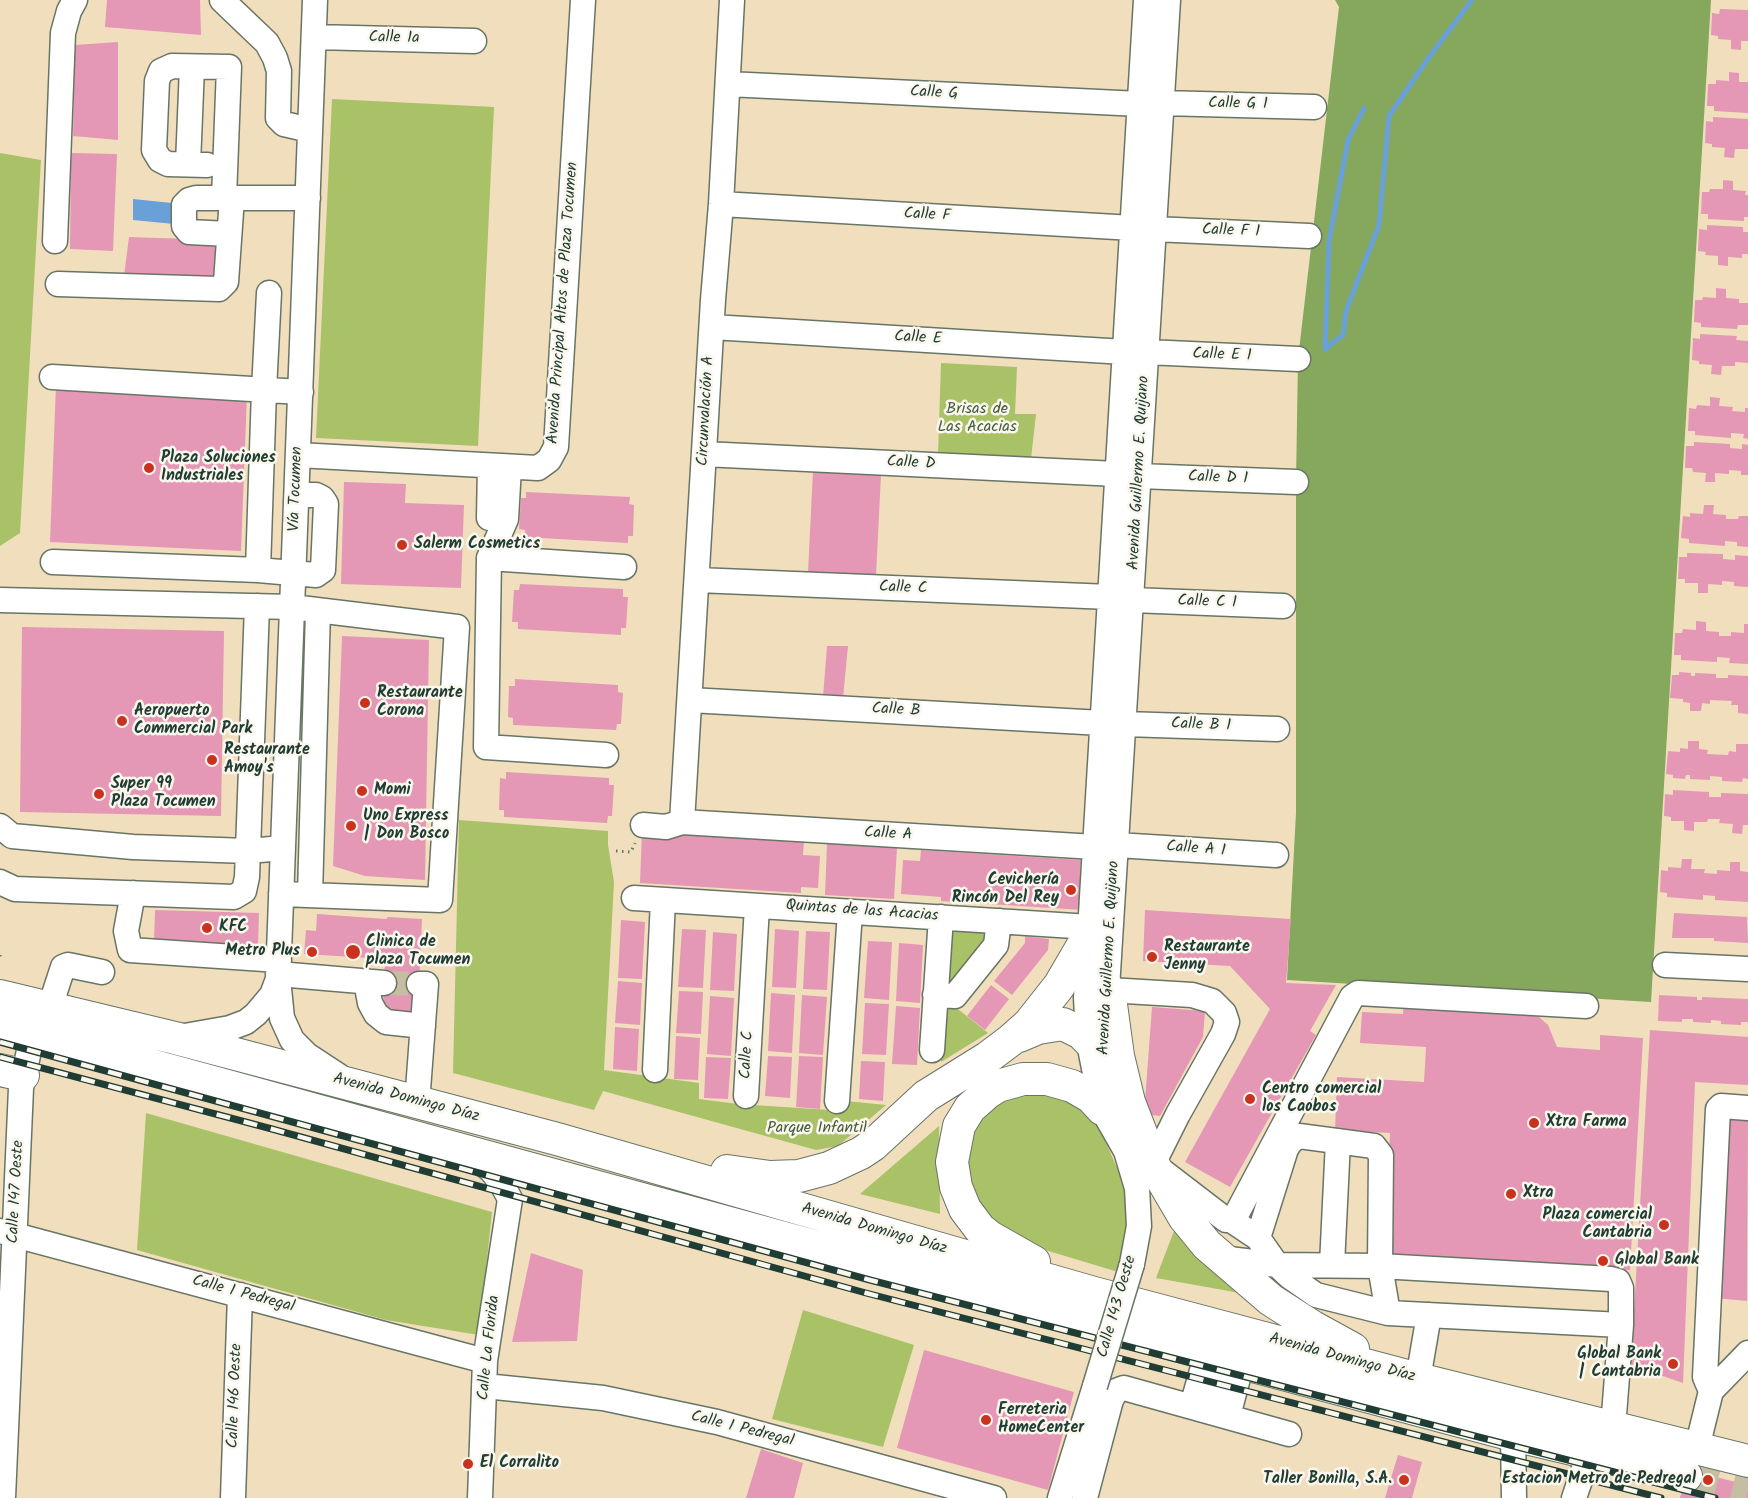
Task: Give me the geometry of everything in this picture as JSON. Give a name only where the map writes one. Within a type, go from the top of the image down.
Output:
[{"type":"main road","points":[[1011,1040],[1034,1018],[1059,986],[1083,945],[1089,941]]},
{"type":"main road","points":[[1109,990],[1122,1076],[1137,1124],[1153,1164],[1184,1216],[1207,1245],[1271,1300],[1293,1315],[1412,1377]]},
{"type":"main road","name":"Avenida Domingo Díaz","points":[[0,996],[41,1020],[463,1150],[1513,1435],[1589,1454],[1691,1462],[1748,1461]]},
{"type":"main road","name":"Avenida Domingo Díaz","points":[[0,1024],[41,1020],[175,1038],[351,1083],[558,1139],[1094,1293],[1613,1428],[1691,1462]]},
{"type":"main road","points":[[558,1139],[622,1149],[724,1171],[770,1177],[812,1173],[861,1153],[873,1145],[926,1096],[1028,1031],[1057,1024],[1068,1026],[1095,1047]]},
{"type":"main road","points":[[1094,1293],[1000,1244],[981,1229],[971,1218],[960,1198],[952,1162],[963,1118],[977,1100],[998,1086],[1023,1079],[1058,1081],[1091,1097],[1104,1113]]},
{"type":"street","points":[[55,241],[63,33],[69,11],[75,0]]},
{"type":"street","points":[[222,0],[267,43],[279,71],[278,118],[284,124],[310,130]]},
{"type":"street","name":"Vía Tocumen","points":[[315,0],[278,971],[282,1018],[292,1040],[307,1055],[351,1083]]},
{"type":"street","name":"Avenida Principal Altos de Plaza Tocumen","points":[[298,455],[538,468],[549,460],[556,447],[584,0]]},
{"type":"street","name":"Circunvalación A","points":[[682,822],[732,0]]},
{"type":"street","name":"Avenida Guillermo E. Quijano","points":[[1146,0],[1151,104]]},
{"type":"street","name":"Avenida Guillermo E. Quijano","points":[[1095,1047],[1104,1024],[1109,990],[1106,846],[1128,475],[1151,104],[1168,0]]},
{"type":"street","name":"Calle 1a","points":[[314,37],[474,41]]},
{"type":"street","points":[[58,284],[219,289],[226,282],[229,234],[229,67],[172,66],[161,71],[158,81],[154,150],[160,160],[168,164],[198,165],[192,67]]},
{"type":"street","name":"Calle G","points":[[728,84],[1151,104]]},
{"type":"street","name":"Calle G 1","points":[[1151,104],[1314,107]]},
{"type":"street","points":[[229,234],[189,232],[184,226],[184,204],[195,198],[308,198]]},
{"type":"street","name":"Calle F","points":[[721,204],[1143,228]]},
{"type":"street","name":"Calle F 1","points":[[1143,228],[1309,236]]},
{"type":"street","points":[[258,570],[269,293]]},
{"type":"street","name":"Calle E","points":[[712,327],[1136,352]]},
{"type":"street","name":"Calle E 1","points":[[1136,352],[1298,359]]},
{"type":"street","points":[[52,377],[300,392]]},
{"type":"street","name":"Calle D","points":[[704,454],[1128,475]]},
{"type":"street","points":[[489,518],[500,466]]},
{"type":"street","points":[[500,466],[506,519],[489,558],[486,747],[606,754]]},
{"type":"street","name":"Calle D 1","points":[[1128,475],[1296,482]]},
{"type":"street","points":[[53,562],[258,570],[316,575],[323,570],[326,504],[316,495],[297,495]]},
{"type":"street","points":[[295,541],[324,543]]},
{"type":"street","points":[[489,558],[624,567]]},
{"type":"street","name":"Calle C","points":[[697,580],[1121,599]]},
{"type":"street","name":"Calle C 1","points":[[1121,599],[1283,606]]},
{"type":"street","points":[[0,600],[292,607],[457,627],[440,900],[281,894]]},
{"type":"street","points":[[0,882],[15,889],[234,897],[244,891],[247,877],[257,606]]},
{"type":"street","points":[[310,895],[318,610]]},
{"type":"street","name":"Calle B","points":[[690,700],[1113,735]]},
{"type":"street","name":"Calle B 1","points":[[1113,735],[1276,729]]},
{"type":"street","name":"Calle A","points":[[643,825],[666,826],[682,822],[1106,846]]},
{"type":"street","points":[[0,826],[12,836],[133,847],[248,851],[283,848]]},
{"type":"street","name":"Avenida Guillermo E. Quijano","points":[[1104,1113],[1110,1104],[1095,1047],[1086,997],[1089,941],[1106,846]]},
{"type":"street","name":"Calle A 1","points":[[1106,846],[1275,855]]},
{"type":"street","points":[[133,893],[126,931],[130,950],[375,982],[370,1003],[376,1014],[386,1022],[423,1026]]},
{"type":"street","name":"Quintas de las Acacias","points":[[634,898],[999,921],[1089,941]]},
{"type":"street","points":[[655,1070],[663,900]]},
{"type":"street","name":"Calle C","points":[[746,1096],[757,906]]},
{"type":"street","points":[[837,1101],[850,912]]},
{"type":"street","points":[[932,1050],[941,917]]},
{"type":"street","points":[[935,995],[955,996],[996,945],[999,921]]},
{"type":"street","points":[[1089,941],[1096,981],[1109,990],[1192,995],[1212,1001],[1224,1013],[1227,1022],[1223,1034],[1153,1164],[1226,1220],[1231,1220],[1258,1238],[1277,1265],[1290,1278],[1316,1295],[1388,1313],[1621,1325]]},
{"type":"street","points":[[1665,965],[1748,969]]},
{"type":"street","name":"Calle 147 Oeste","points":[[3,1498],[8,1232],[21,1088],[12,1073],[41,1020],[63,967],[102,972]]},
{"type":"street","points":[[175,1038],[230,1029],[246,1022],[272,995],[278,971]]},
{"type":"street","points":[[417,1102],[426,984],[419,984]]},
{"type":"street","points":[[1231,1220],[1235,1217],[1352,997],[1358,993],[1586,1006]]},
{"type":"street","points":[[1711,1391],[1705,1377],[1718,1109],[1721,1106],[1748,1108]]},
{"type":"street","name":"Calle 143 Oeste","points":[[1060,1498],[1132,1264],[1139,1226],[1137,1188],[1126,1151],[1104,1113]]},
{"type":"street","points":[[1258,1238],[1286,1149],[1291,1142],[1299,1136],[1374,1146],[1381,1155],[1380,1266],[1388,1313]]},
{"type":"street","points":[[1332,1265],[1338,1141]]},
{"type":"street","points":[[463,1150],[491,1170],[510,1199],[521,1188],[534,1181],[549,1178],[565,1179]]},
{"type":"street","name":"Calle La Florida","points":[[480,1498],[485,1361],[510,1199]]},
{"type":"street","name":"Calle 1 Pedregal","points":[[8,1232],[485,1361]]},
{"type":"street","points":[[1221,1258],[1277,1265],[1380,1266],[1618,1281],[1621,1288],[1621,1325],[1613,1428]]},
{"type":"street","name":"Calle 146 Oeste","points":[[233,1498],[240,1295]]},
{"type":"street","points":[[1412,1377],[1429,1315]]},
{"type":"street","points":[[1691,1462],[1711,1391],[1748,1353]]},
{"type":"street","points":[[1210,1411],[1224,1358]]},
{"type":"street","points":[[1210,1411],[1224,1358]]},
{"type":"street","name":"Calle 1 Pedregal","points":[[485,1386],[603,1398],[717,1422],[994,1498]]},
{"type":"street","points":[[1085,1498],[1111,1400],[1116,1391],[1124,1388],[1289,1434]]},
{"type":"street","points":[[1513,1435],[1514,1498]]},
{"type":"street","points":[[1574,1498],[1589,1454]]},
{"type":"path","points":[[0,961],[1,956]]},
{"type":"green space","points":[[1335,0],[1711,0],[1651,1002],[1287,980],[1296,813],[1298,359],[1339,7]]},
{"type":"green space","points":[[332,99],[494,107],[478,446],[316,438]]},
{"type":"green space","points":[[0,153],[41,160],[20,533],[0,546]]},
{"type":"green space","name":"Brisas de Las Acacias","points":[[941,363],[1017,367],[1015,414],[1036,414],[1031,459],[938,455]]},
{"type":"green space","name":"Parque Infantil","points":[[459,820],[608,831],[614,882],[604,1070],[699,1083],[699,1099],[738,1104],[845,1111],[846,1101],[886,1105],[838,1146],[816,1150],[603,1091],[594,1110],[453,1073]]},
{"type":"green space","points":[[954,929],[990,934],[946,989],[949,936]]},
{"type":"green space","points":[[945,1006],[954,1006],[988,1033],[941,1062]]},
{"type":"green space","points":[[1013,1092],[1067,1096],[1094,1115],[1124,1184],[1129,1210],[1128,1241],[1118,1272],[989,1233],[974,1217],[962,1135],[978,1112]]},
{"type":"green space","points":[[146,1113],[492,1212],[479,1335],[386,1320],[137,1250]]},
{"type":"green space","points":[[939,1126],[940,1214],[860,1194]]},
{"type":"green space","points":[[1177,1223],[1240,1293],[1156,1278]]},
{"type":"green space","points":[[803,1310],[914,1345],[883,1447],[772,1419]]},
{"type":"water","points":[[133,199],[172,203],[174,224],[133,220]]},
{"type":"building","points":[[107,0],[200,0],[201,35],[105,27]]},
{"type":"building","points":[[1720,9],[1748,10],[1748,41],[1741,41],[1741,50],[1731,49],[1731,40],[1718,39],[1718,36],[1711,35],[1712,13],[1719,14]]},
{"type":"building","points":[[118,42],[118,140],[73,136],[75,45]]},
{"type":"building","points":[[1729,72],[1739,73],[1739,82],[1748,82],[1748,113],[1714,111],[1714,106],[1707,106],[1708,84],[1716,84],[1716,80],[1729,81]]},
{"type":"building","points":[[1713,117],[1748,119],[1748,149],[1735,149],[1734,158],[1724,157],[1725,148],[1712,147],[1712,144],[1705,143],[1706,121],[1713,122]]},
{"type":"building","points":[[71,153],[117,154],[113,251],[70,249]]},
{"type":"building","points":[[1723,180],[1733,181],[1733,190],[1746,191],[1748,217],[1744,217],[1744,221],[1708,219],[1708,214],[1701,214],[1702,192],[1709,192],[1710,189],[1723,189]]},
{"type":"building","points":[[1707,225],[1743,227],[1743,232],[1748,232],[1748,254],[1742,254],[1742,258],[1728,257],[1728,266],[1718,265],[1718,256],[1705,255],[1706,252],[1698,251],[1699,229],[1707,230]]},
{"type":"building","points":[[129,237],[220,240],[213,282],[124,276]]},
{"type":"building","points":[[1716,288],[1726,289],[1726,298],[1739,299],[1739,303],[1748,303],[1748,325],[1738,325],[1737,329],[1701,327],[1701,323],[1694,322],[1695,300],[1702,300],[1703,297],[1716,298]]},
{"type":"building","points":[[1700,334],[1737,336],[1736,340],[1748,341],[1748,363],[1735,362],[1735,366],[1722,366],[1721,375],[1711,374],[1712,365],[1699,364],[1699,361],[1692,360],[1693,338],[1700,339]]},
{"type":"building","name":"Plaza Soluciones Industriales","points":[[56,385],[247,394],[241,551],[50,542]]},
{"type":"building","points":[[1710,397],[1720,398],[1719,406],[1733,407],[1732,411],[1745,412],[1745,408],[1748,408],[1748,439],[1743,438],[1744,434],[1731,433],[1731,438],[1695,435],[1695,431],[1688,431],[1689,408],[1696,409],[1697,405],[1710,406]]},
{"type":"building","points":[[1694,442],[1730,444],[1730,448],[1742,449],[1742,444],[1748,445],[1748,475],[1741,475],[1741,471],[1729,470],[1729,474],[1715,473],[1715,482],[1705,482],[1706,473],[1693,472],[1692,468],[1685,468],[1686,446],[1694,446]]},
{"type":"building","points":[[813,471],[881,475],[876,576],[808,572]]},
{"type":"building","name":"Salerm Cosmetics","points":[[344,482],[406,484],[405,503],[464,505],[461,588],[341,584]]},
{"type":"building","points":[[526,492],[630,497],[629,504],[634,505],[633,536],[628,536],[628,543],[524,537],[525,530],[519,529],[521,498],[526,498]]},
{"type":"building","points":[[1704,505],[1714,505],[1713,514],[1726,515],[1726,519],[1748,516],[1748,547],[1737,546],[1737,542],[1725,541],[1725,546],[1689,543],[1689,539],[1681,538],[1683,516],[1690,517],[1690,513],[1703,514]]},
{"type":"building","points":[[1687,553],[1723,554],[1723,559],[1735,560],[1735,555],[1748,556],[1748,587],[1734,586],[1734,582],[1722,581],[1722,585],[1708,584],[1708,593],[1698,593],[1698,583],[1685,583],[1685,579],[1678,579],[1679,557],[1687,557]]},
{"type":"building","points":[[520,584],[623,589],[623,597],[628,597],[626,628],[621,628],[621,635],[518,629],[518,622],[512,622],[514,590],[519,590]]},
{"type":"building","points":[[1696,621],[1706,622],[1706,631],[1719,632],[1719,636],[1731,636],[1731,632],[1744,633],[1744,624],[1748,624],[1748,664],[1729,663],[1730,658],[1717,657],[1717,662],[1681,660],[1681,655],[1674,655],[1675,633],[1682,633],[1683,629],[1696,630]]},
{"type":"building","name":"Aeropuerto Commercial Park","points":[[22,627],[224,631],[221,816],[20,812]]},
{"type":"building","points":[[342,636],[429,640],[425,880],[365,876],[333,866]]},
{"type":"building","points":[[827,646],[848,646],[843,698],[823,697]]},
{"type":"building","points":[[1679,672],[1691,673],[1691,676],[1695,676],[1695,673],[1716,674],[1716,678],[1728,678],[1728,675],[1748,676],[1748,714],[1738,713],[1738,705],[1731,705],[1732,701],[1710,700],[1710,704],[1702,703],[1701,711],[1690,711],[1690,703],[1683,702],[1683,699],[1670,698],[1672,675],[1679,675]]},
{"type":"building","points":[[515,679],[618,685],[618,692],[623,693],[621,724],[617,724],[616,730],[513,725],[513,718],[508,717],[509,686],[515,686]]},
{"type":"building","points":[[1688,741],[1699,741],[1699,749],[1708,750],[1707,754],[1728,755],[1729,751],[1736,752],[1736,744],[1748,744],[1748,779],[1743,778],[1742,782],[1722,781],[1722,777],[1710,776],[1710,780],[1690,779],[1690,775],[1686,775],[1685,779],[1673,778],[1673,775],[1666,774],[1668,751],[1680,752],[1680,748],[1688,749]]},
{"type":"building","points":[[506,772],[609,778],[609,785],[614,785],[612,816],[608,816],[607,823],[504,817],[504,810],[499,810],[500,778],[506,779]]},
{"type":"building","points":[[1673,790],[1709,792],[1709,797],[1721,797],[1721,793],[1748,794],[1748,825],[1743,825],[1742,834],[1732,833],[1733,824],[1719,823],[1720,819],[1708,819],[1707,822],[1694,822],[1694,831],[1684,830],[1684,821],[1671,821],[1671,817],[1664,816],[1665,794],[1673,795]]},
{"type":"building","points":[[642,832],[804,841],[803,855],[820,856],[818,888],[801,887],[801,893],[640,883]]},
{"type":"building","points":[[827,843],[897,847],[894,899],[825,895]]},
{"type":"building","points":[[921,850],[1081,860],[1080,872],[1085,872],[1083,910],[941,901],[941,897],[901,894],[903,860],[920,861]]},
{"type":"building","points":[[1682,859],[1692,859],[1691,869],[1705,869],[1704,873],[1717,874],[1717,870],[1730,871],[1730,862],[1740,862],[1740,871],[1748,872],[1748,902],[1715,900],[1715,896],[1703,895],[1703,900],[1667,897],[1667,893],[1660,892],[1661,870],[1668,871],[1668,867],[1681,868]]},
{"type":"building","name":"KFC","points":[[155,910],[259,913],[258,946],[154,942]]},
{"type":"building","name":"Centro comercial los Caobos","points":[[1145,910],[1291,919],[1286,983],[1336,985],[1310,1031],[1316,1035],[1230,1187],[1185,1162],[1270,1009],[1230,966],[1143,961]]},
{"type":"building","points":[[1674,913],[1747,917],[1748,943],[1714,941],[1714,938],[1672,938]]},
{"type":"building","points":[[317,914],[422,919],[418,1012],[383,1010],[385,959],[304,954],[306,930],[316,931]]},
{"type":"building","points":[[621,920],[645,922],[642,979],[618,978]]},
{"type":"building","points":[[682,929],[706,930],[703,988],[678,987]]},
{"type":"building","points":[[775,929],[799,931],[796,988],[772,987]]},
{"type":"building","points":[[806,931],[830,932],[827,990],[803,989]]},
{"type":"building","points":[[713,932],[737,934],[734,991],[710,990]]},
{"type":"building","points":[[1025,936],[1049,939],[1048,950],[1012,995],[994,981],[1025,943]]},
{"type":"building","points":[[868,941],[892,942],[889,1000],[864,998]]},
{"type":"building","points":[[899,943],[923,945],[920,1003],[896,1001]]},
{"type":"building","points":[[618,981],[642,983],[640,1025],[615,1023]]},
{"type":"building","points":[[991,985],[1009,999],[985,1030],[967,1016]]},
{"type":"building","points":[[679,991],[703,992],[701,1034],[676,1033]]},
{"type":"building","points":[[771,993],[795,995],[792,1053],[768,1051]]},
{"type":"building","points":[[802,995],[827,997],[823,1055],[799,1053]]},
{"type":"building","points":[[1659,995],[1697,997],[1697,1000],[1702,1000],[1702,997],[1748,999],[1748,1022],[1741,1022],[1741,1025],[1721,1024],[1721,1021],[1711,1020],[1711,1023],[1693,1022],[1693,1019],[1682,1019],[1682,1022],[1658,1021]]},
{"type":"building","points":[[710,996],[734,998],[731,1056],[707,1054]]},
{"type":"building","name":"Xtra","points":[[1404,998],[1526,1005],[1548,1025],[1557,1047],[1600,1050],[1600,1035],[1643,1038],[1630,1270],[1384,1255],[1390,1133],[1335,1130],[1337,1077],[1424,1082],[1426,1047],[1360,1043],[1362,1012],[1403,1014]]},
{"type":"building","points":[[865,1003],[889,1004],[886,1055],[862,1054]]},
{"type":"building","points":[[896,1006],[920,1008],[917,1065],[892,1064]]},
{"type":"building","points":[[1152,1007],[1205,1011],[1203,1037],[1160,1116],[1144,1114]]},
{"type":"building","points":[[615,1027],[639,1029],[637,1071],[613,1069]]},
{"type":"building","name":"Plaza comercial Cantabria","points":[[1650,1030],[1748,1037],[1748,1085],[1695,1082],[1683,1383],[1631,1365]]},
{"type":"building","points":[[676,1036],[700,1038],[698,1080],[674,1079]]},
{"type":"building","points":[[768,1056],[792,1057],[790,1098],[765,1096]]},
{"type":"building","points":[[799,1056],[823,1057],[820,1109],[796,1107]]},
{"type":"building","points":[[706,1057],[731,1058],[728,1099],[704,1098]]},
{"type":"building","points":[[861,1061],[885,1062],[883,1101],[859,1099]]},
{"type":"building","points":[[1728,1116],[1748,1117],[1747,1301],[1715,1298]]},
{"type":"building","points":[[531,1253],[583,1270],[577,1341],[512,1342]]},
{"type":"building","name":"Ferreteria HomeCenter","points":[[924,1350],[1074,1392],[1048,1490],[897,1448]]},
{"type":"building","points":[[761,1449],[803,1463],[794,1498],[746,1498]]},
{"type":"building","name":"Taller Bonilla, S.A.","points":[[1398,1455],[1422,1462],[1412,1498],[1385,1498]]},
{"type":"building","name":"Estacion Metro de Pedregal","points":[[1687,1470],[1748,1485],[1748,1498],[1680,1498]]},
{"type":"waterway","points":[[1364,108],[1348,140],[1329,241],[1325,349],[1343,335],[1346,311],[1379,225],[1389,116],[1429,57],[1472,0]]},
{"type":"tunnel","points":[[384,983],[419,984]]},
{"type":"tunnel","points":[[1686,1476],[1748,1491]]},
{"type":"railway","points":[[0,1042],[870,1280],[1715,1498]]},
{"type":"railway","points":[[0,1057],[272,1129],[866,1293],[1661,1498]]},
{"type":"place","name":"Plaza Soluciones Industriales","points":[[149,468]]},
{"type":"place","name":"Salerm Cosmetics","points":[[402,545]]},
{"type":"place","name":"Restaurante Corona","points":[[365,703]]},
{"type":"place","name":"Aeropuerto Commercial Park","points":[[122,721]]},
{"type":"place","name":"Restaurante Amoy's","points":[[212,760]]},
{"type":"place","name":"Momi","points":[[362,791]]},
{"type":"place","name":"Super 99 Plaza Tocumen","points":[[99,794]]},
{"type":"place","name":"Uno Express | Don Bosco","points":[[351,826]]},
{"type":"place","name":"Cevichería Rincón Del Rey","points":[[1071,890]]},
{"type":"place","name":"KFC","points":[[207,928]]},
{"type":"place","name":"Metro Plus","points":[[312,952]]},
{"type":"place","name":"Clinica de plaza Tocumen","points":[[353,952]]},
{"type":"place","name":"Restaurante Jenny","points":[[1152,957]]},
{"type":"place","name":"Centro comercial los Caobos","points":[[1250,1099]]},
{"type":"place","name":"Xtra Farma","points":[[1534,1123]]},
{"type":"place","name":"Xtra","points":[[1511,1194]]},
{"type":"place","name":"Plaza comercial Cantabria","points":[[1664,1225]]},
{"type":"place","name":"Global Bank","points":[[1603,1261]]},
{"type":"place","name":"Global Bank | Cantabria","points":[[1673,1364]]},
{"type":"place","name":"Ferreteria HomeCenter","points":[[986,1420]]},
{"type":"place","name":"El Corralito","points":[[468,1464]]},
{"type":"place","name":"Taller Bonilla, S.A.","points":[[1404,1480]]},
{"type":"place","name":"Estacion Metro de Pedregal","points":[[1708,1480]]}]
